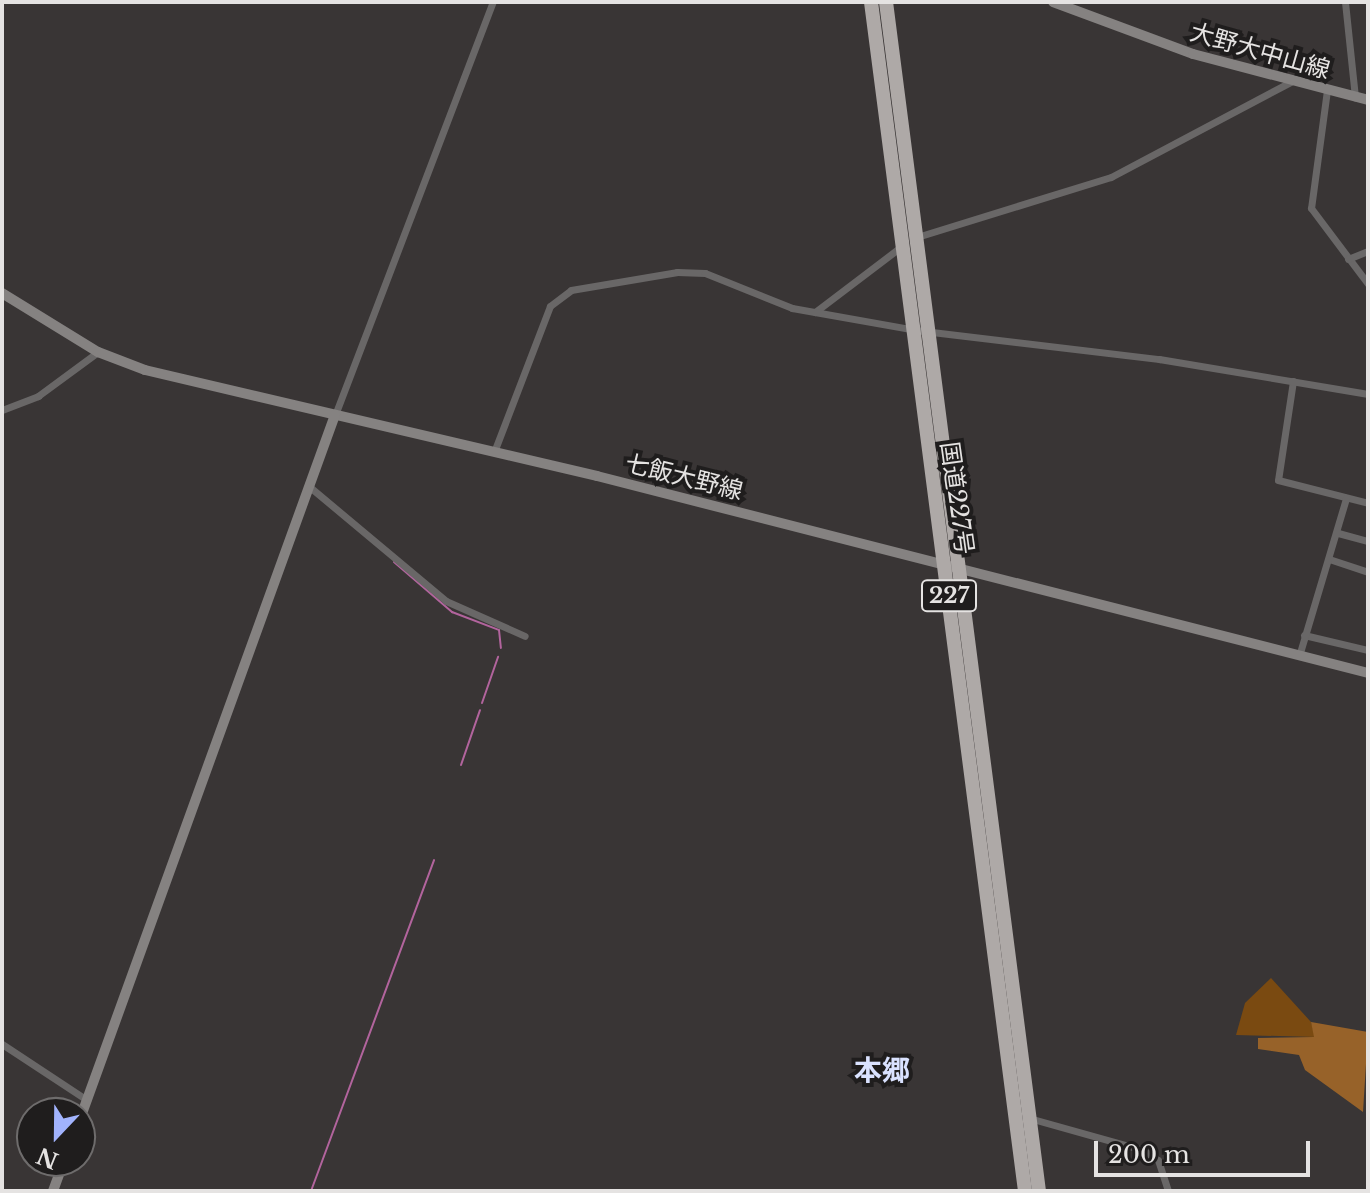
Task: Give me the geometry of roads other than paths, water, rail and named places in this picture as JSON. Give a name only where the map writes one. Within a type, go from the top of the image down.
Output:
[{"type":"highway","name":"国道227号","points":[[871,2],[911,241]]},
{"type":"highway","name":"国道227号","points":[[886,2],[921,331],[951,566],[1039,1191]]},
{"type":"highway","name":"国道227号","points":[[951,566],[1025,1191]]},
{"type":"main road","name":"大野大中山線","points":[[1053,2],[1292,81],[1368,100]]},
{"type":"main road","name":"七飯大野線","points":[[2,293],[98,352],[145,370],[494,452],[1368,673]]},
{"type":"main road","points":[[88,1097],[335,415]]},
{"type":"street","points":[[335,415],[493,2]]},
{"type":"street","points":[[1345,2],[1355,97]]},
{"type":"street","points":[[815,312],[911,241],[1111,177],[1292,81]]},
{"type":"street","points":[[1327,90],[1311,208],[1368,284]]},
{"type":"street","points":[[1348,259],[1368,251]]},
{"type":"street","points":[[494,452],[550,306],[571,290],[695,272],[815,312],[921,331],[1293,381],[1368,394]]},
{"type":"street","points":[[2,410],[38,396],[98,352]]},
{"type":"street","points":[[1293,381],[1278,480],[1368,503]]},
{"type":"street","points":[[311,488],[446,601],[525,636]]},
{"type":"street","points":[[1299,656],[1346,498]]},
{"type":"street","points":[[1338,533],[1368,541]]},
{"type":"street","points":[[1329,559],[1368,572]]},
{"type":"street","points":[[1304,635],[1368,650]]},
{"type":"street","points":[[2,1044],[82,1097]]},
{"type":"street","points":[[1013,1109],[1029,1119],[1143,1150],[1158,1160],[1168,1191]]},
{"type":"waterway","points":[[394,562],[452,612],[499,630],[501,648]]},
{"type":"waterway","points":[[482,703],[498,657]]},
{"type":"waterway","points":[[461,765],[480,710]]},
{"type":"waterway","points":[[311,1191],[434,860]]},
{"type":"district","name":"本郷","points":[[882,1071]]}]
